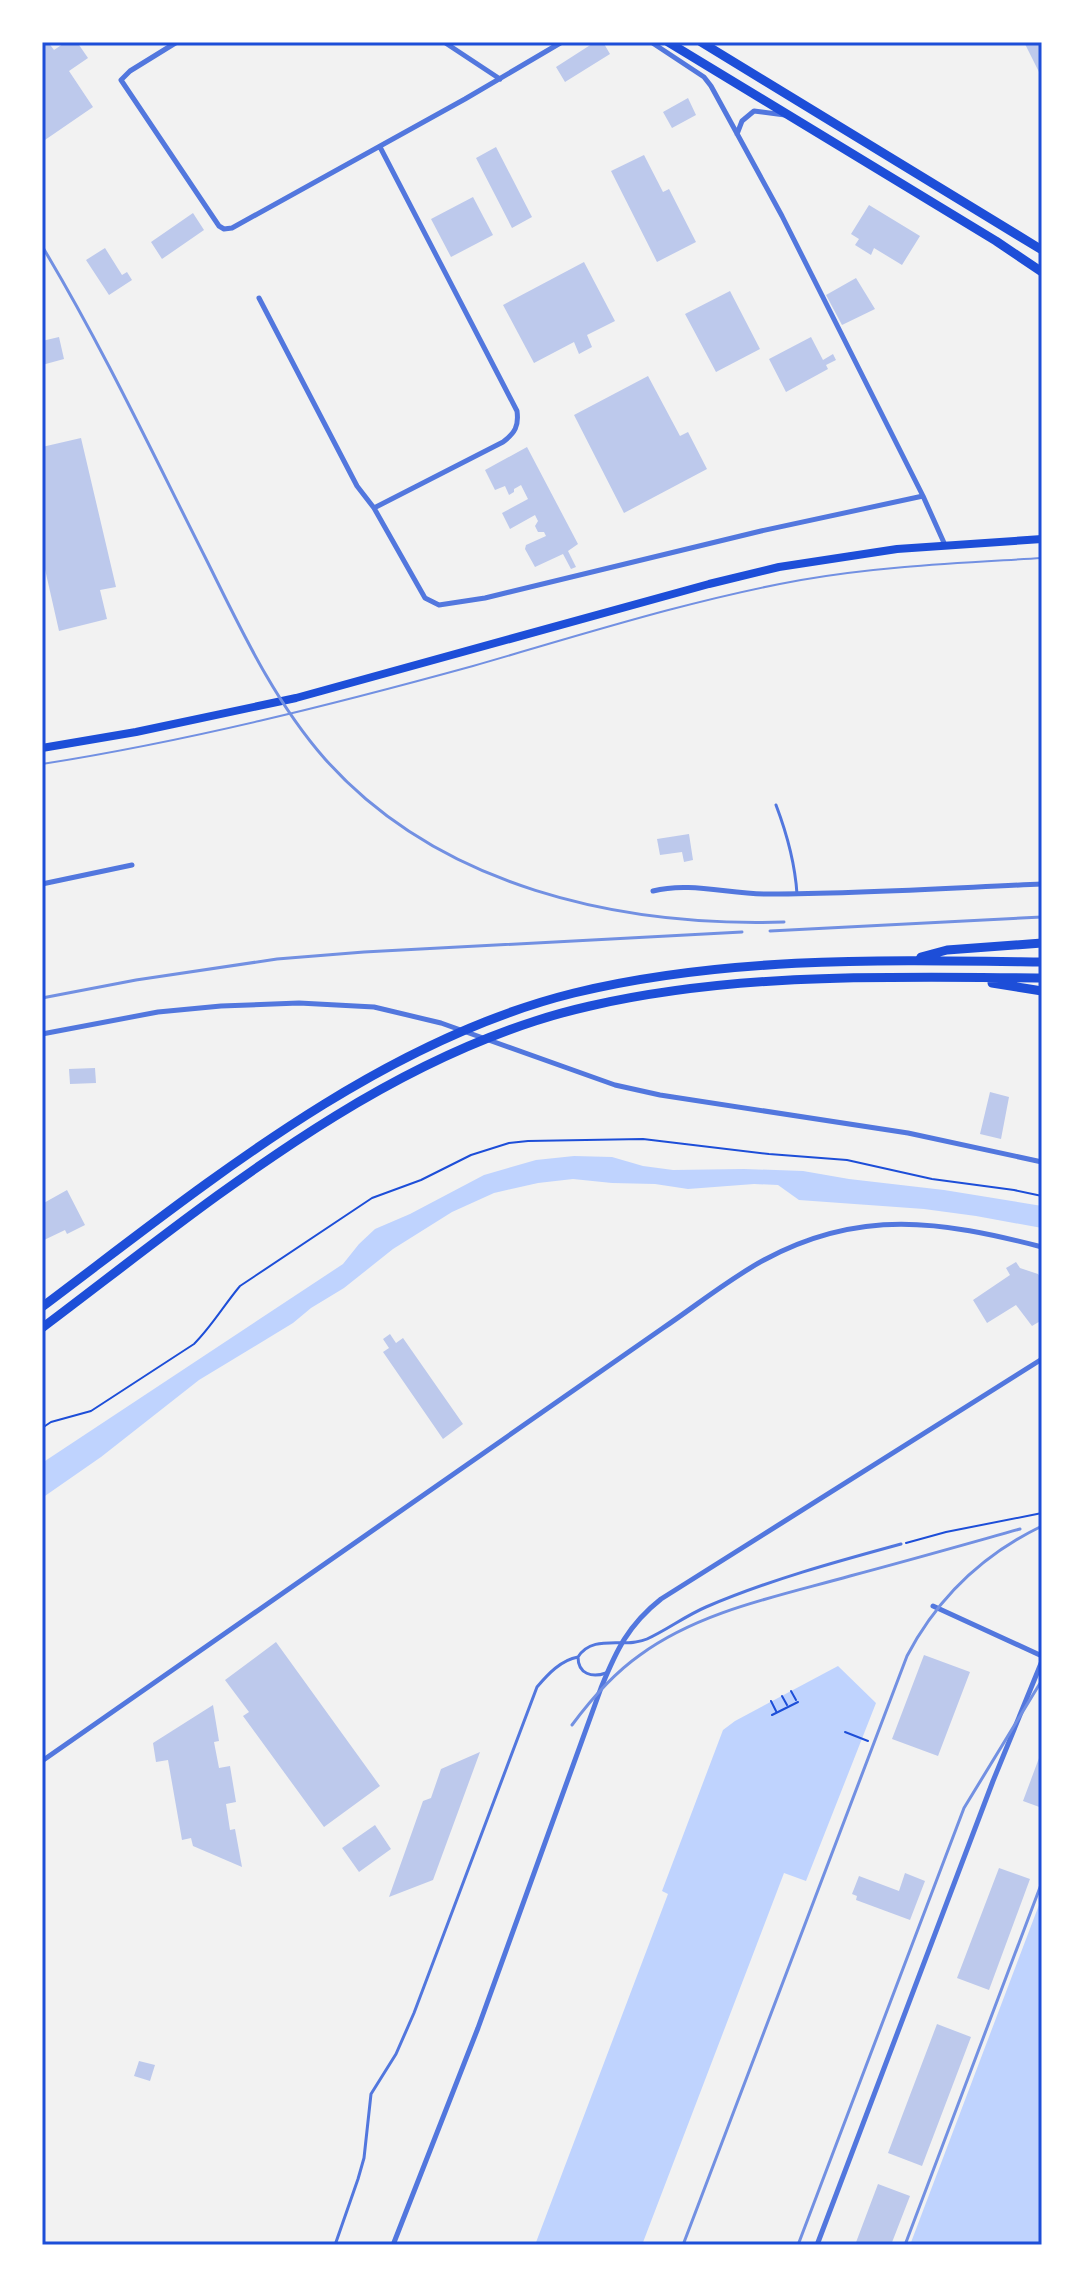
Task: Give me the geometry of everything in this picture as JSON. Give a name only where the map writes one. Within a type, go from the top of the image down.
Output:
[{"type":"main road","points":[[668,42],[1042,272]]},
{"type":"main road","points":[[701,42],[1042,250]]},
{"type":"main road","points":[[42,748],[272,704],[723,580],[839,557],[945,545],[1042,539]]},
{"type":"main road","points":[[910,960],[947,950],[1042,943]]},
{"type":"main road","points":[[42,1307],[271,1139],[377,1074],[474,1027],[523,1008],[573,993],[657,976],[780,964],[910,960],[1042,962]]},
{"type":"main road","points":[[961,978],[1042,991]]},
{"type":"main road","points":[[42,1328],[215,1198],[300,1140],[395,1083],[484,1040],[535,1021],[588,1006],[646,995],[726,985],[792,981],[1042,978]]},
{"type":"street","points":[[177,42],[121,80],[219,226],[224,229],[232,228],[380,147],[562,42]]},
{"type":"street","points":[[444,42],[500,79]]},
{"type":"street","points":[[651,42],[704,77],[711,86],[782,216],[945,545]]},
{"type":"street","points":[[737,135],[742,121],[754,111],[786,115]]},
{"type":"street","points":[[374,508],[503,442],[513,434],[519,423],[517,411],[380,147]]},
{"type":"street","points":[[259,298],[351,474],[374,508],[421,594],[429,602],[439,605],[485,598],[761,531],[923,496]]},
{"type":"street","points":[[42,884],[132,865]]},
{"type":"street","points":[[653,891],[661,888],[702,888],[766,895],[1042,884]]},
{"type":"street","points":[[42,1034],[158,1012],[221,1006],[327,1003],[374,1007],[472,1033],[615,1085],[660,1095],[908,1133],[1042,1162]]},
{"type":"street","points":[[42,1761],[764,1260],[829,1233],[899,1223],[955,1227],[1042,1247]]},
{"type":"street","points":[[393,2245],[483,2013],[607,1673],[638,1619],[661,1599],[1041,1363]]},
{"type":"street","points":[[817,2245],[1042,1659],[933,1606]]},
{"type":"lane","points":[[776,805],[796,872],[797,894]]},
{"type":"lane","points":[[607,1673],[596,1676],[585,1673],[579,1665],[578,1657],[582,1651],[603,1643],[642,1641],[694,1612],[780,1579],[901,1544]]},
{"type":"lane","points":[[335,2245],[364,2158],[371,2094],[396,2054],[414,2013],[529,1704],[537,1687],[552,1671],[578,1657]]},
{"type":"path","points":[[42,1428],[51,1422],[91,1411],[194,1344],[209,1329],[240,1286],[372,1198],[421,1180],[471,1155],[509,1143],[557,1139],[643,1139],[847,1160],[932,1179],[1042,1196]]},
{"type":"path","points":[[901,1544],[1042,1513]]},
{"type":"path","points":[[772,1715],[797,1702],[791,1691]]},
{"type":"path","points":[[782,1696],[788,1707]]},
{"type":"path","points":[[771,1701],[777,1713]]},
{"type":"path","points":[[845,1732],[868,1741]]},
{"type":"water","points":[[574,1156],[612,1157],[673,1170],[803,1171],[944,1190],[1042,1206],[1042,1228],[924,1209],[799,1200],[778,1185],[688,1189],[573,1179],[494,1193],[452,1212],[393,1249],[293,1323],[199,1380],[101,1457],[42,1498],[42,1463],[343,1264],[375,1229],[484,1175],[536,1160]]},
{"type":"water","points":[[838,1666],[876,1703],[806,1881],[784,1873],[642,2245],[535,2245],[668,1894],[662,1891],[723,1730]]},
{"type":"water","points":[[1042,1897],[1042,2245],[910,2245]]},
{"type":"building","points":[[42,42],[48,42],[54,50],[66,42],[77,42],[88,58],[69,71],[93,107],[42,142]]},
{"type":"building","points":[[595,42],[603,42],[610,54],[565,82],[556,67]]},
{"type":"building","points":[[1024,42],[1042,42],[1042,78]]},
{"type":"building","points":[[688,98],[696,115],[672,128],[663,112]]},
{"type":"building","points":[[496,147],[532,217],[512,228],[476,158]]},
{"type":"building","points":[[644,155],[663,192],[669,189],[696,242],[657,262],[611,171]]},
{"type":"building","points":[[473,197],[493,235],[451,257],[431,219]]},
{"type":"building","points":[[869,205],[920,236],[902,265],[874,248],[871,255],[855,245],[859,239],[851,234]]},
{"type":"building","points":[[193,213],[204,230],[162,259],[151,242]]},
{"type":"building","points":[[105,248],[122,275],[127,272],[132,280],[109,295],[86,260]]},
{"type":"building","points":[[584,262],[615,321],[587,335],[592,347],[579,354],[574,342],[534,363],[503,305]]},
{"type":"building","points":[[856,278],[875,309],[842,325],[826,295]]},
{"type":"building","points":[[730,291],[760,349],[716,372],[685,314]]},
{"type":"building","points":[[59,337],[64,359],[42,365],[42,341]]},
{"type":"building","points":[[811,337],[823,360],[833,354],[836,360],[826,365],[828,369],[786,392],[769,359]]},
{"type":"building","points":[[648,376],[680,436],[688,432],[707,469],[624,513],[574,415]]},
{"type":"building","points":[[81,438],[116,587],[100,590],[107,619],[59,631],[42,556],[42,447]]},
{"type":"building","points":[[527,447],[578,544],[568,551],[576,567],[571,569],[563,554],[535,567],[525,549],[526,545],[546,536],[544,532],[538,532],[535,515],[510,529],[502,513],[528,499],[521,485],[509,495],[505,486],[495,490],[485,470]]},
{"type":"building","points":[[689,834],[693,860],[684,862],[682,852],[660,855],[657,839]]},
{"type":"building","points":[[95,1068],[96,1083],[70,1084],[69,1069]]},
{"type":"building","points":[[990,1092],[1009,1097],[1001,1139],[980,1134]]},
{"type":"building","points":[[67,1190],[85,1225],[42,1241],[42,1204]]},
{"type":"building","points":[[1016,1262],[1020,1268],[1038,1274],[1042,1280],[1042,1320],[1032,1326],[1016,1305],[987,1323],[973,1300],[1010,1275],[1006,1268]]},
{"type":"building","points":[[390,1334],[396,1343],[403,1338],[463,1424],[443,1439],[383,1352],[389,1348],[383,1339]]},
{"type":"building","points":[[276,1642],[380,1786],[324,1827],[243,1716],[249,1712],[225,1680]]},
{"type":"building","points":[[924,1655],[970,1672],[938,1756],[892,1739]]},
{"type":"building","points":[[213,1705],[219,1741],[214,1742],[219,1768],[230,1766],[236,1802],[226,1804],[230,1830],[235,1829],[242,1867],[193,1846],[191,1838],[182,1840],[168,1760],[156,1762],[153,1743]]},
{"type":"building","points":[[1042,1750],[1042,1808],[1023,1801]]},
{"type":"building","points":[[480,1752],[433,1880],[389,1897],[423,1801],[431,1798],[441,1769]]},
{"type":"building","points":[[375,1825],[391,1849],[359,1872],[342,1848]]},
{"type":"building","points":[[999,1868],[1030,1879],[989,1990],[957,1978]]},
{"type":"building","points":[[905,1873],[925,1881],[910,1920],[856,1900],[857,1896],[852,1894],[859,1876],[899,1891]]},
{"type":"building","points":[[937,2024],[971,2037],[922,2166],[888,2153]]},
{"type":"building","points":[[139,2061],[155,2065],[150,2081],[134,2076]]},
{"type":"building","points":[[878,2184],[910,2196],[891,2245],[855,2245]]},
{"type":"tram line","points":[[42,764],[205,733],[313,708],[759,588],[861,571],[1042,558]]},
{"type":"railway","points":[[42,246],[106,361],[273,688],[325,759],[371,803],[422,839],[477,868],[535,890],[596,906],[659,917],[722,922],[784,922]]},
{"type":"railway","points":[[770,931],[1042,917]]},
{"type":"railway","points":[[42,998],[277,959],[742,932]]},
{"type":"railway","points":[[683,2245],[907,1656],[933,1615],[964,1580],[1000,1550],[1042,1526]]},
{"type":"railway","points":[[572,1725],[621,1670],[663,1640],[688,1627],[768,1598],[1020,1529]]},
{"type":"railway","points":[[798,2245],[964,1808],[1042,1680]]},
{"type":"railway","points":[[905,2245],[1042,1882]]}]
